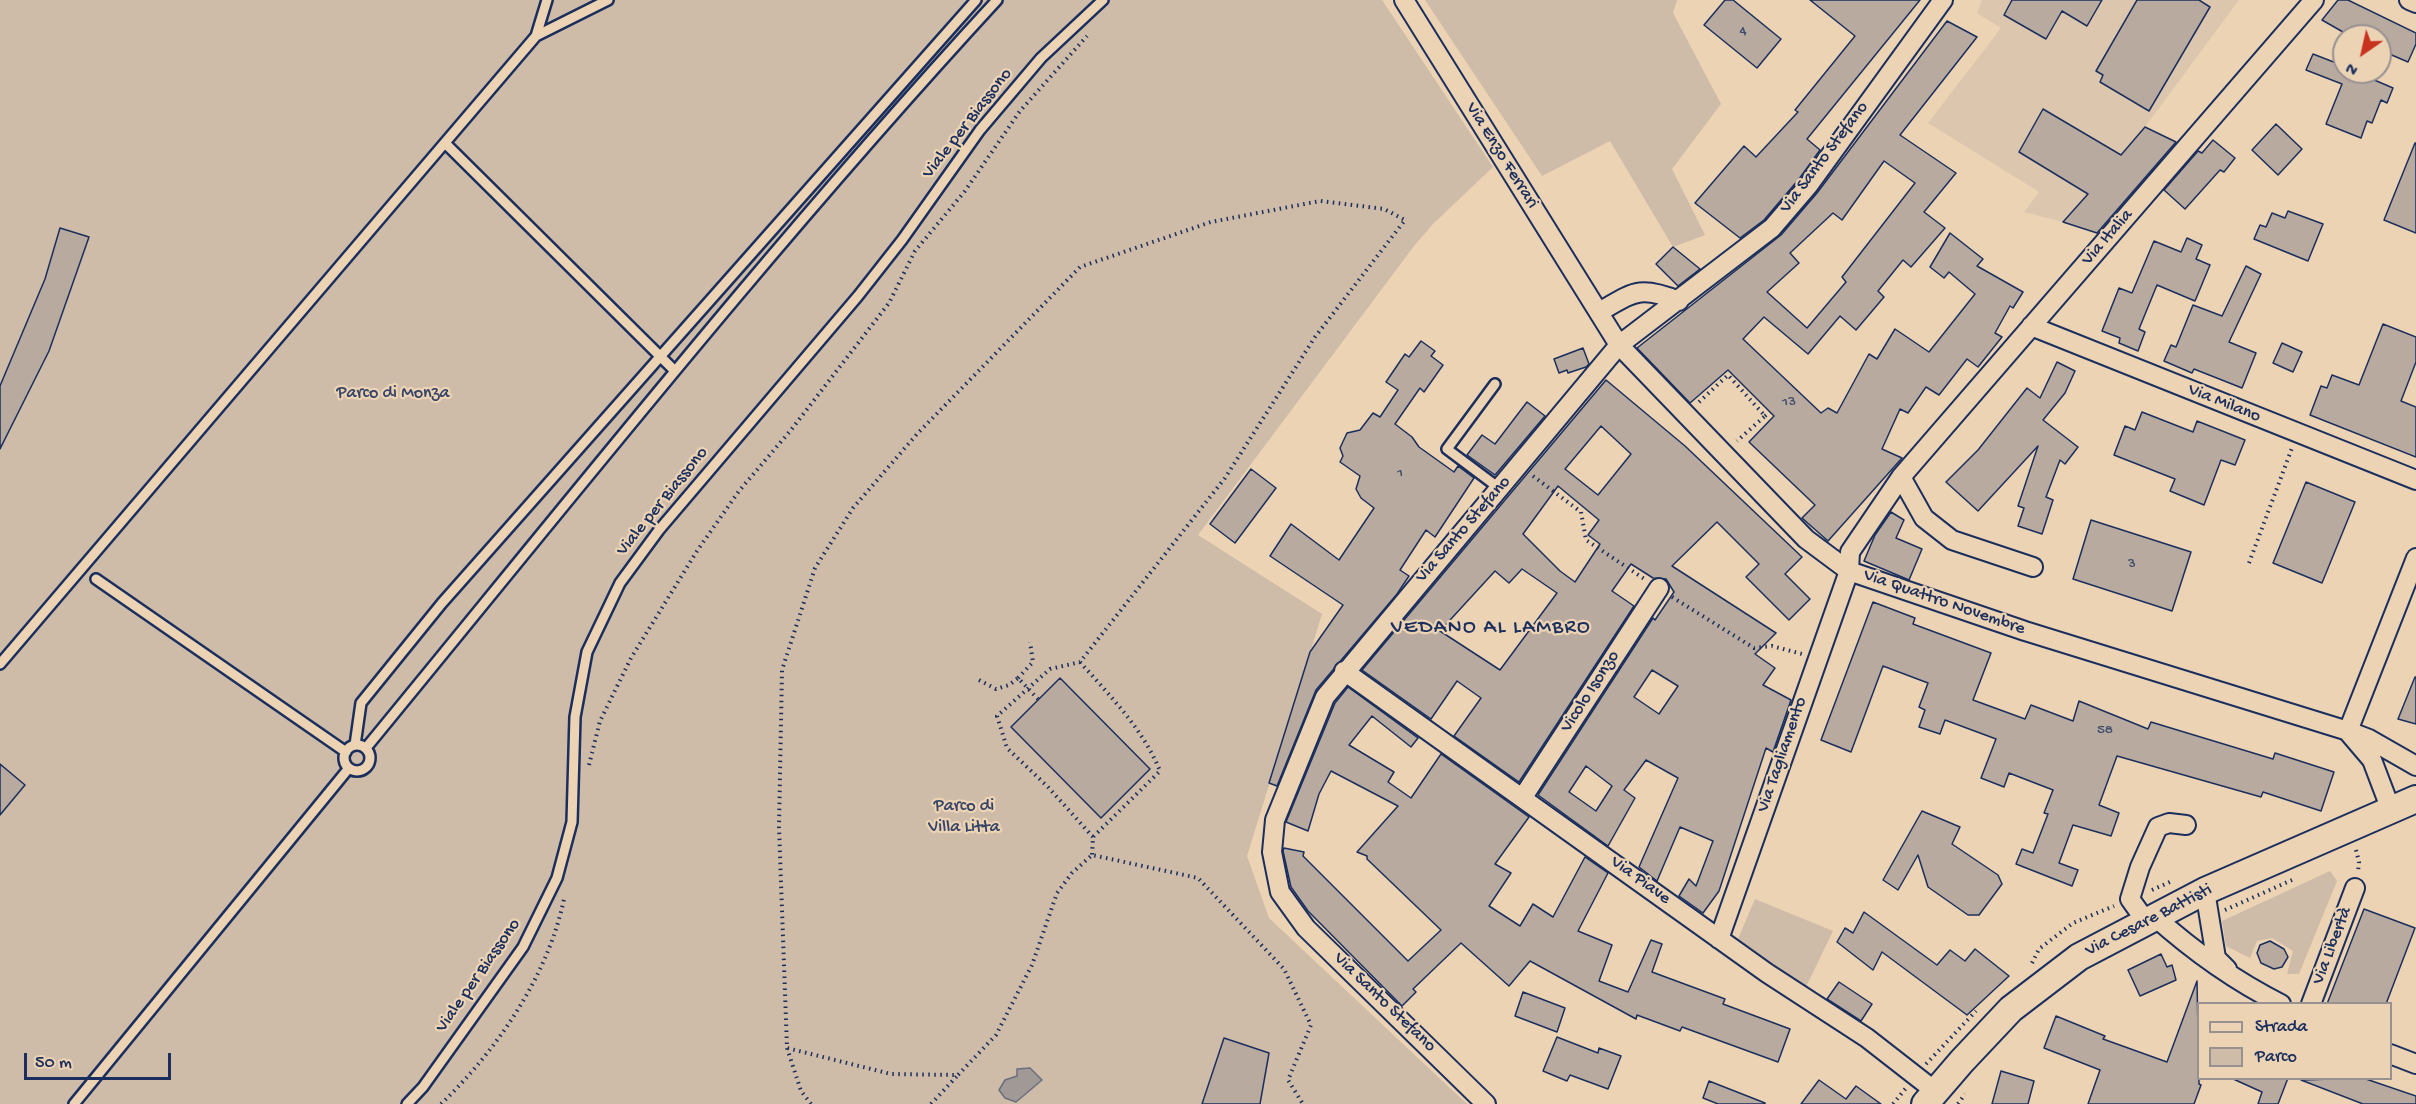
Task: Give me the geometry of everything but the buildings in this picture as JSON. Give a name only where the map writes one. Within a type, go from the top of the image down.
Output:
[{"type":"main road","name":"Via Cesare Battisti","points":[[1930,1097],[2011,1010],[2079,957],[2149,918],[2205,891],[2416,799]]},
{"type":"street","name":"Via Enzo Ferrari","points":[[1404,0],[1619,345]]},
{"type":"street","name":"Via Santo Stefano","points":[[1486,1104],[1306,928],[1280,892],[1272,852],[1275,820],[1325,697],[1344,671],[1619,345],[1772,228],[1808,186],[1943,0]]},
{"type":"street","name":"Via Italia","points":[[1849,571],[1850,552],[1901,477],[2314,0]]},
{"type":"street","points":[[2409,0],[2416,3]]},
{"type":"street","points":[[1599,312],[1632,293],[1653,290],[1679,301]]},
{"type":"street","name":"Via Milano","points":[[2031,326],[2416,480]]},
{"type":"street","name":"Via Quattro Novembre","points":[[1619,345],[1806,539],[1849,571],[2025,631],[2348,731],[2369,739],[2416,766]]},
{"type":"street","points":[[1901,477],[1924,518],[1952,540],[2033,567]]},
{"type":"street","points":[[2391,810],[2372,760],[2348,731],[2416,558]]},
{"type":"street","name":"Via Tagliamento","points":[[1719,939],[1849,571]]},
{"type":"street","name":"Vicolo Isonzo","points":[[1523,797],[1659,588]]},
{"type":"street","name":"Via Piave","points":[[1344,671],[1719,939],[1918,1074],[1930,1097]]},
{"type":"street","points":[[2186,825],[2169,823],[2158,827],[2140,867],[2130,899],[2149,918],[2197,954],[2244,985],[2277,1002]]},
{"type":"street","name":"Via Libertà","points":[[2312,1002],[2355,888]]},
{"type":"street","points":[[2205,891],[2216,958],[2244,985]]},
{"type":"street","points":[[2392,1054],[2416,1064]]},
{"type":"lane","points":[[536,36],[547,0]]},
{"type":"lane","points":[[0,664],[536,36],[608,0]]},
{"type":"lane","points":[[355,745],[366,748],[370,755],[367,766],[360,771],[349,768],[345,760],[346,752],[355,745],[361,703],[442,603],[659,355],[976,0]]},
{"type":"lane","points":[[366,748],[675,371],[921,82],[997,0]]},
{"type":"lane","name":"Viale per Biassono","points":[[407,1104],[423,1087],[523,947],[557,878],[572,822],[574,717],[587,652],[620,583],[659,530],[858,296],[902,240],[980,130],[1041,58],[1103,0]]},
{"type":"lane","points":[[445,143],[675,371]]},
{"type":"lane","points":[[1495,384],[1447,449],[1499,488]]},
{"type":"lane","points":[[96,579],[346,752]]},
{"type":"lane","points":[[74,1104],[349,768]]},
{"type":"path","points":[[600,721],[631,658],[667,604],[697,550],[739,491],[791,430],[889,303],[915,251],[965,191],[1020,111],[1082,44],[1090,29]]},
{"type":"path","points":[[811,1104],[801,1091],[787,1048],[779,827],[782,670],[815,568],[853,508],[917,434],[1080,267],[1211,222],[1320,201],[1384,209],[1405,220],[1316,337],[1225,478],[1080,662],[1050,669],[997,716],[1007,748],[1093,837]]},
{"type":"path","points":[[1685,415],[1728,375],[1765,416]]},
{"type":"path","points":[[1723,454],[1770,412]]},
{"type":"path","points":[[2249,563],[2297,433]]},
{"type":"path","points":[[1519,465],[1581,512],[1586,540],[1659,588],[1754,648],[1772,646],[1817,658]]},
{"type":"path","points":[[979,680],[996,689],[1009,685],[1033,662],[1030,642]]},
{"type":"path","points":[[931,1104],[996,1035],[1032,965],[1057,893],[1072,873],[1092,855],[1093,837],[1160,771],[1152,752],[1135,725],[1080,662]]},
{"type":"path","points":[[1018,678],[1038,699]]},
{"type":"path","points":[[1092,855],[1198,878],[1284,969],[1311,1025],[1288,1080],[1303,1104]]},
{"type":"path","points":[[787,1048],[891,1074],[958,1075]]},
{"type":"shaded area","points":[[1982,0],[2239,0],[2145,127],[2063,222],[2024,212],[2039,192],[1928,123],[2001,28],[1977,13]]},
{"type":"shaded area","points":[[1030,1068],[1042,1080],[1016,1102],[1005,1098],[999,1090],[1005,1080],[1017,1076],[1017,1069]]},
{"type":"green space","name":"Parco di Monza","points":[[0,0],[1382,0],[1493,167],[1433,224],[1414,246],[1198,535],[1322,614],[1247,856],[1269,918],[1467,1104],[0,1104]]},
{"type":"green space","points":[[1425,0],[1677,0],[1673,13],[1721,104],[1672,169],[1705,235],[1673,247],[1610,141],[1542,176]]},
{"type":"green space","points":[[2330,871],[2337,881],[2299,974],[2287,974],[2293,951],[2272,938],[2257,941],[2250,958],[2226,946],[2222,921]]},
{"type":"green space","points":[[1755,899],[1833,931],[1806,987],[1738,939]]},
{"type":"district","name":"VEDANO AL LAMBRO","points":[[1491,629]]},
{"type":"park label","name":"Parco di Villa Litta","points":[[964,817]]}]
